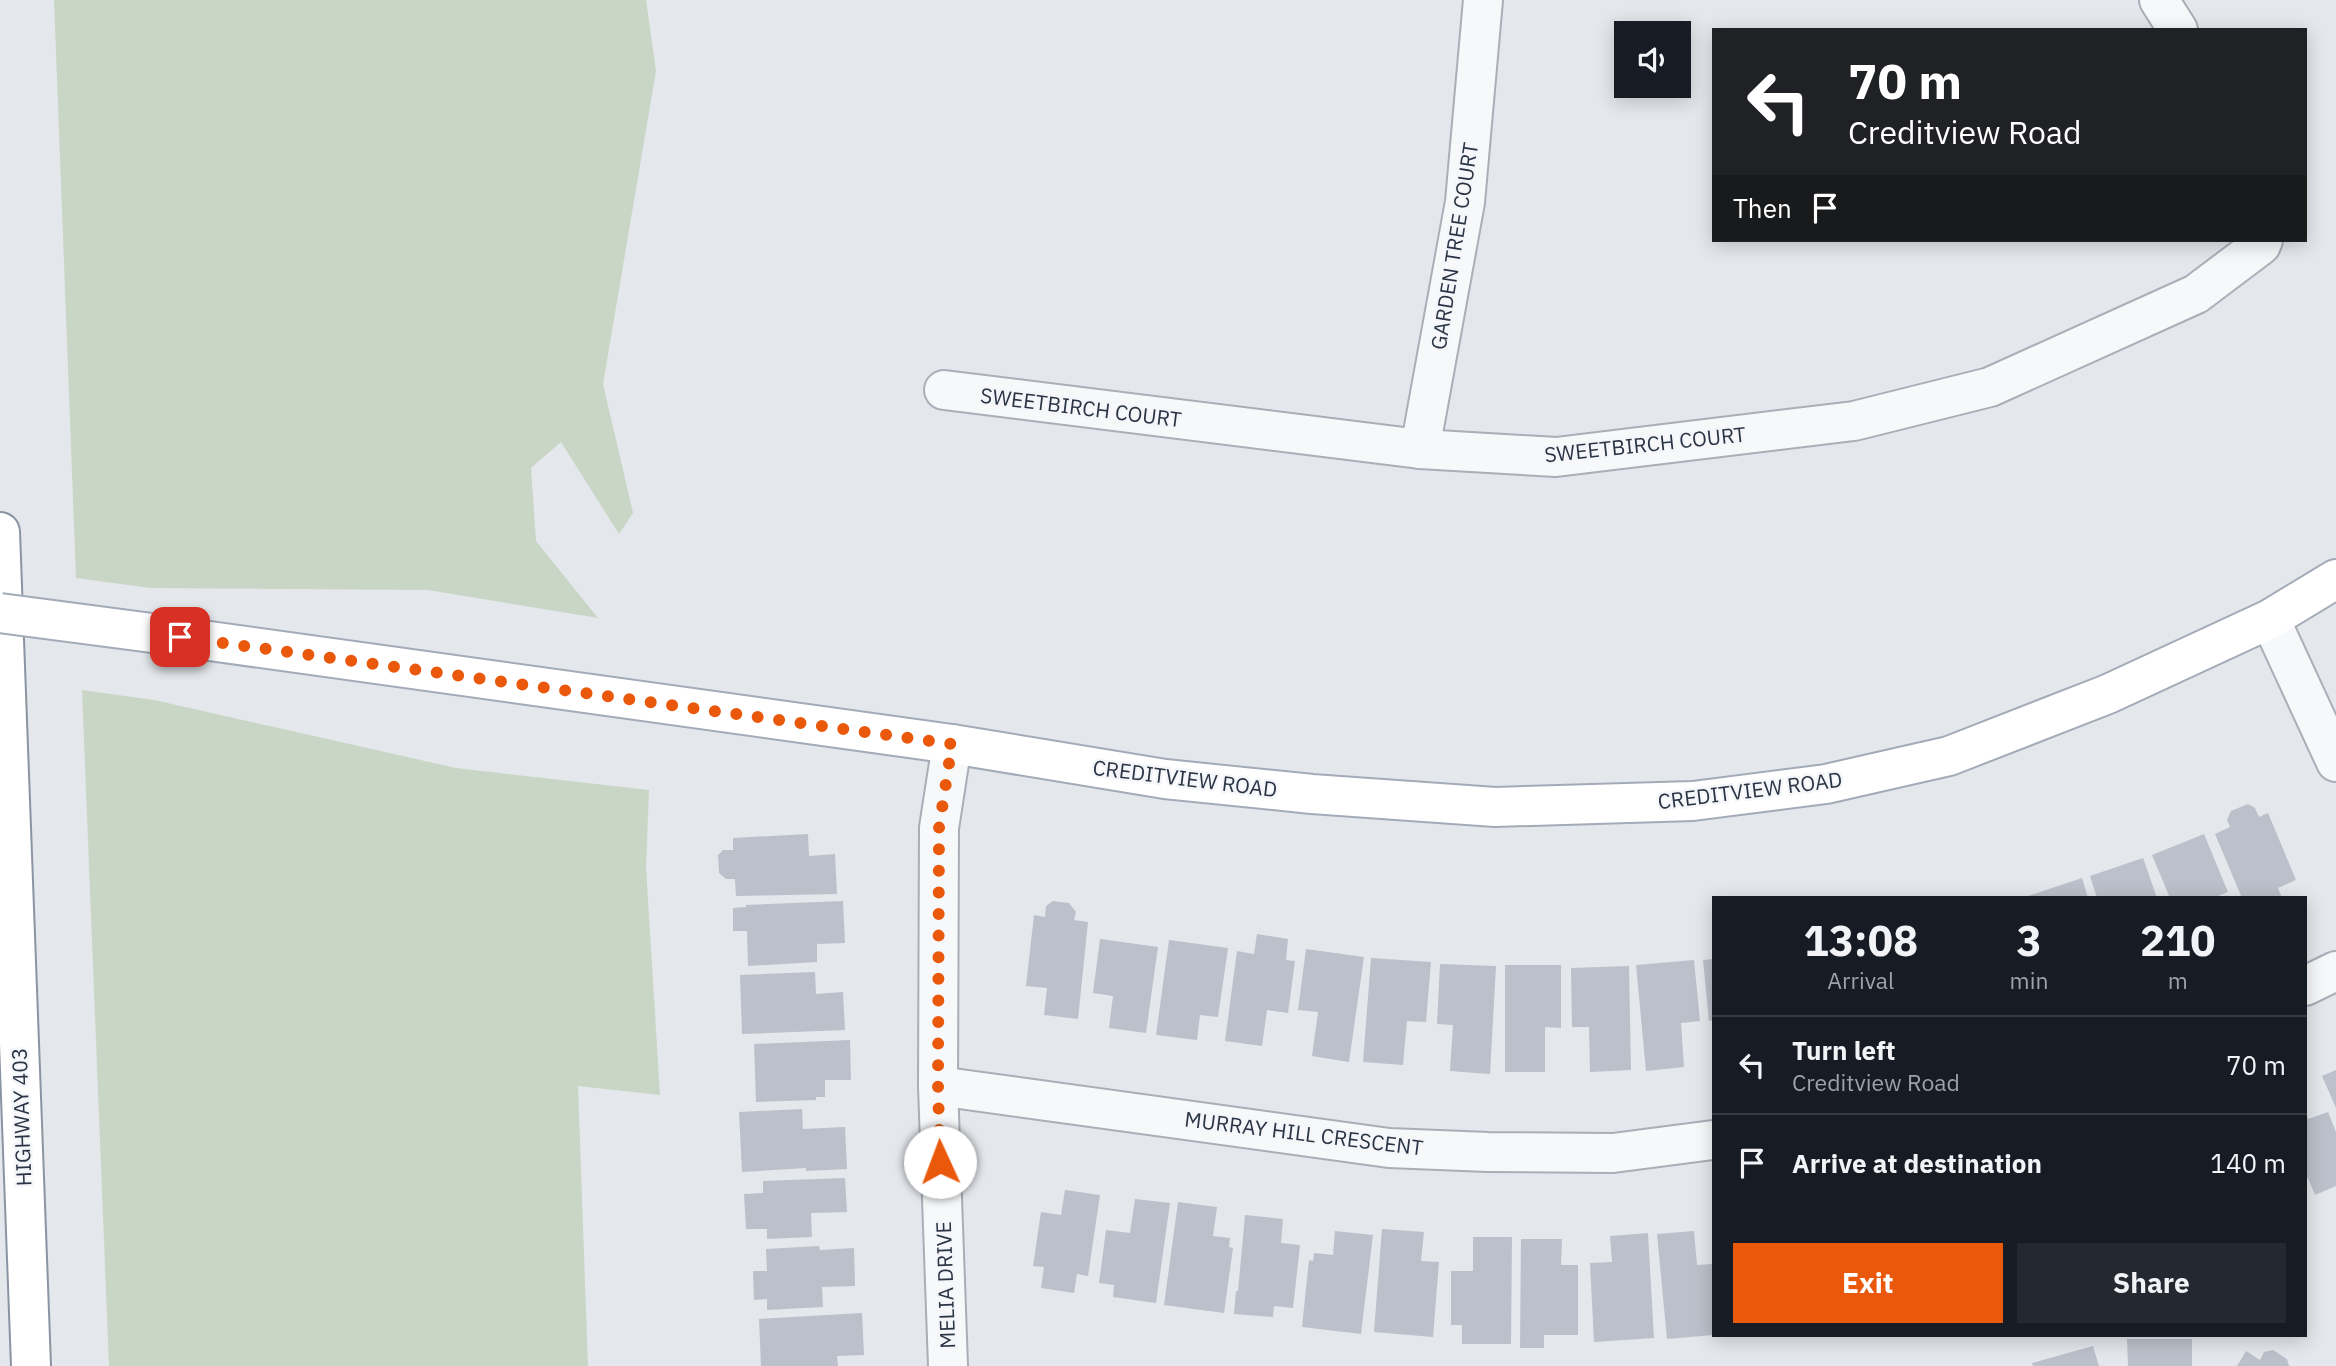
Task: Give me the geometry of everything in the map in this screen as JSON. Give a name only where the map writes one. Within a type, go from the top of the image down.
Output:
[{"type":"main road","name":"HIGHWAY 403","points":[[0,532],[31,1366]]},
{"type":"main road","name":"CREDITVIEW ROAD","points":[[0,613],[952,744],[1165,779],[1325,795],[1495,807],[1693,801],[1825,784],[1949,756],[2108,694],[2270,619],[2336,579]]},
{"type":"street","name":"GARDEN TREE COURT","points":[[1420,449],[1465,202],[1483,0]]},
{"type":"street","points":[[2159,0],[2177,28]]},
{"type":"street","name":"SWEETBIRCH COURT","points":[[944,390],[1420,449],[1556,457],[1854,421],[1990,387],[2196,294],[2262,242]]},
{"type":"street","points":[[2270,619],[2336,762]]},
{"type":"street","name":"MELIA DRIVE","points":[[948,1366],[938,1086],[939,828],[952,744]]},
{"type":"street","points":[[2307,985],[2336,971]]},
{"type":"street","name":"MURRAY HILL CRESCENT","points":[[938,1086],[1390,1148],[1612,1153],[1712,1140]]},
{"type":"green space","points":[[54,0],[646,0],[656,71],[603,384],[633,513],[619,534],[561,442],[531,468],[536,541],[598,618],[428,590],[150,588],[76,578]]},
{"type":"green space","points":[[82,690],[154,700],[456,768],[649,790],[646,867],[660,1095],[578,1086],[588,1366],[109,1366]]},
{"type":"building","points":[[2248,804],[2255,808],[2259,817],[2268,813],[2296,880],[2278,888],[2281,896],[2241,896],[2215,834],[2230,827],[2227,820],[2231,811]]},
{"type":"building","points":[[808,834],[809,856],[835,854],[837,894],[736,896],[735,879],[726,879],[719,873],[718,855],[723,850],[733,850],[733,838]]},
{"type":"building","points":[[2204,834],[2228,892],[2218,896],[2169,896],[2152,855]]},
{"type":"building","points":[[2143,858],[2156,896],[2096,896],[2090,876]]},
{"type":"building","points":[[2082,878],[2087,896],[2028,896]]},
{"type":"building","points":[[843,901],[845,943],[817,944],[817,962],[748,966],[747,931],[733,931],[733,908],[746,905]]},
{"type":"building","points":[[1053,901],[1069,903],[1076,912],[1074,920],[1088,922],[1078,1019],[1044,1015],[1047,988],[1026,986],[1034,915],[1045,917],[1046,906]]},
{"type":"building","points":[[1257,934],[1288,939],[1286,960],[1295,961],[1288,1013],[1267,1010],[1262,1046],[1225,1041],[1237,951],[1254,954]]},
{"type":"building","points":[[1100,939],[1158,947],[1146,1033],[1109,1028],[1113,996],[1093,993]]},
{"type":"building","points":[[1169,940],[1228,948],[1218,1017],[1200,1015],[1197,1040],[1156,1035]]},
{"type":"building","points":[[1306,949],[1364,957],[1349,1062],[1312,1056],[1318,1012],[1298,1010]]},
{"type":"building","points":[[1371,958],[1431,962],[1426,1022],[1407,1021],[1403,1065],[1363,1062]]},
{"type":"building","points":[[1712,959],[1712,1020],[1709,1021],[1703,960]]},
{"type":"building","points":[[1694,960],[1700,1021],[1681,1023],[1684,1067],[1646,1071],[1636,965]]},
{"type":"building","points":[[1440,964],[1496,966],[1490,1074],[1450,1071],[1453,1025],[1437,1024]]},
{"type":"building","points":[[1505,965],[1561,965],[1561,1028],[1545,1027],[1545,1072],[1505,1072]]},
{"type":"building","points":[[1629,966],[1631,1070],[1590,1072],[1589,1027],[1572,1027],[1571,968]]},
{"type":"building","points":[[815,972],[816,994],[843,992],[845,1030],[742,1034],[740,975]]},
{"type":"building","points":[[850,1040],[851,1080],[825,1080],[825,1097],[816,1097],[816,1100],[756,1102],[754,1044]]},
{"type":"building","points":[[2336,1070],[2336,1108],[2322,1076]]},
{"type":"building","points":[[802,1109],[803,1129],[845,1127],[847,1169],[806,1171],[806,1168],[742,1172],[739,1112]]},
{"type":"building","points":[[2328,1112],[2336,1132],[2336,1186],[2315,1195],[2308,1178],[2307,1116],[2308,1119]]},
{"type":"building","points":[[845,1178],[847,1212],[811,1213],[812,1237],[767,1239],[767,1229],[746,1229],[744,1194],[763,1193],[763,1181]]},
{"type":"building","points":[[1065,1190],[1100,1195],[1088,1276],[1077,1274],[1074,1293],[1041,1288],[1044,1267],[1033,1266],[1041,1212],[1061,1215]]},
{"type":"building","points":[[1135,1199],[1170,1203],[1156,1303],[1113,1297],[1114,1285],[1099,1283],[1106,1230],[1130,1233]]},
{"type":"building","points":[[1178,1202],[1217,1207],[1213,1236],[1230,1238],[1229,1247],[1233,1248],[1224,1313],[1164,1305]]},
{"type":"building","points":[[1245,1215],[1283,1219],[1281,1243],[1300,1245],[1293,1308],[1274,1306],[1273,1317],[1234,1314]]},
{"type":"building","points":[[1382,1229],[1424,1232],[1421,1261],[1439,1262],[1433,1337],[1374,1332]]},
{"type":"building","points":[[1335,1231],[1373,1235],[1361,1334],[1302,1327],[1309,1260],[1313,1261],[1314,1253],[1333,1255]]},
{"type":"building","points":[[1694,1231],[1697,1265],[1712,1264],[1712,1335],[1667,1339],[1657,1234]]},
{"type":"building","points":[[1648,1233],[1654,1338],[1594,1342],[1590,1263],[1612,1262],[1610,1236]]},
{"type":"building","points":[[1473,1237],[1512,1237],[1511,1344],[1462,1344],[1462,1325],[1451,1325],[1451,1271],[1473,1271]]},
{"type":"building","points":[[1521,1239],[1562,1239],[1561,1265],[1578,1265],[1578,1335],[1544,1335],[1544,1348],[1520,1348]]},
{"type":"building","points":[[819,1246],[820,1250],[854,1248],[855,1286],[822,1287],[823,1307],[767,1310],[767,1299],[754,1300],[753,1271],[767,1271],[766,1249]]},
{"type":"building","points":[[862,1313],[864,1355],[837,1356],[838,1366],[761,1366],[759,1319]]},
{"type":"building","points":[[2127,1339],[2192,1339],[2192,1366],[2128,1366]]},
{"type":"building","points":[[2093,1346],[2099,1366],[2033,1366],[2032,1363]]},
{"type":"building","points":[[2273,1350],[2287,1359],[2289,1366],[2237,1366],[2246,1351],[2260,1360],[2264,1352]]},
{"type":"route","points":[[180,637],[952,744],[939,828],[940,1162]]}]
